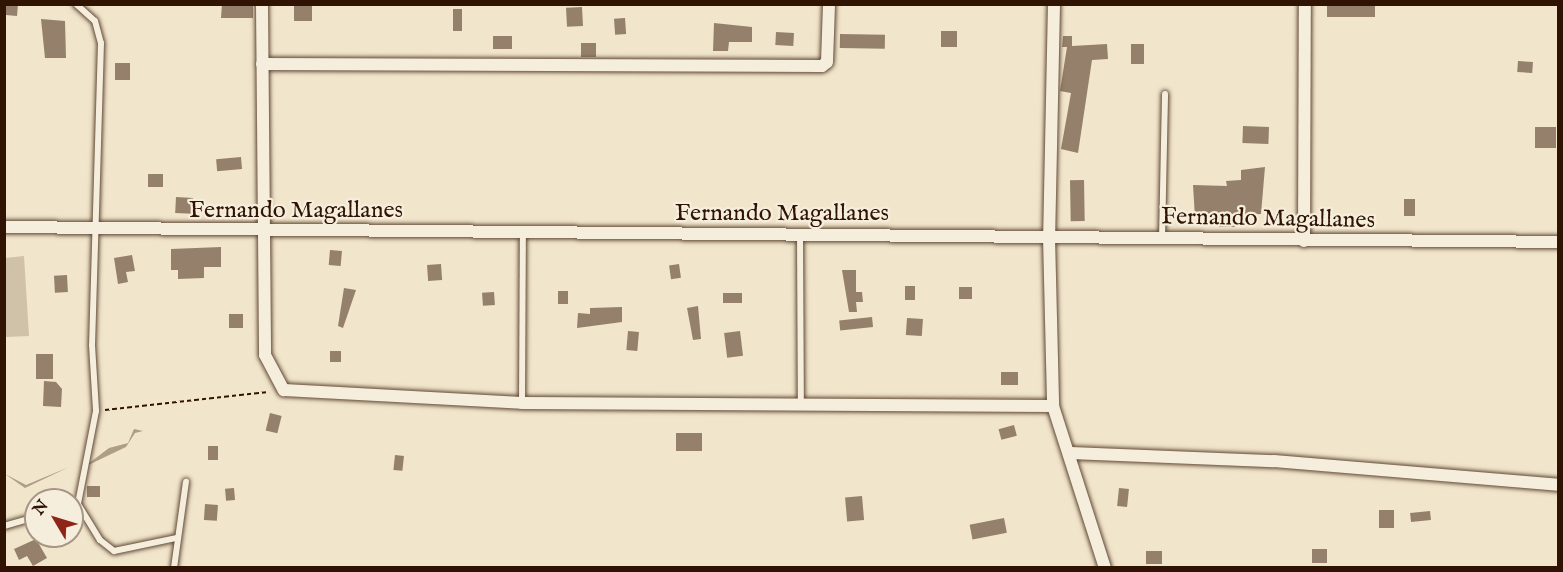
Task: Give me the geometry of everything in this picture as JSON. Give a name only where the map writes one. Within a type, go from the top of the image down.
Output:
[{"type":"street","points":[[262,4],[265,355],[284,390],[522,403],[801,408],[1053,406]]},
{"type":"street","points":[[262,64],[822,66],[829,4]]},
{"type":"street","points":[[1054,4],[1049,237],[1053,406],[1071,453],[1105,567]]},
{"type":"street","points":[[1304,241],[1305,4]]},
{"type":"street","name":"Fernando Magallanes","points":[[4,227],[94,231],[1558,242]]},
{"type":"street","points":[[1071,453],[1274,461],[1558,485]]},
{"type":"lane","points":[[76,4],[100,34],[94,231],[96,411],[79,488]]},
{"type":"lane","points":[[1162,239],[1166,94]]},
{"type":"lane","points":[[522,403],[523,233]]},
{"type":"lane","points":[[800,235],[801,408]]},
{"type":"lane","points":[[174,567],[176,538],[186,482]]},
{"type":"lane","points":[[84,518],[100,540],[114,551],[176,538]]},
{"type":"lane","points":[[4,526],[24,520]]},
{"type":"path","points":[[96,411],[284,390]]},
{"type":"shaded area","points":[[24,256],[29,336],[5,337],[5,258]]},
{"type":"shaded area","points":[[134,429],[143,431],[135,433],[126,447],[84,467],[109,448],[128,443]]},
{"type":"shaded area","points":[[69,467],[25,488],[5,474],[26,485]]},
{"type":"building","points":[[6,4],[18,4],[17,16],[6,15]]},
{"type":"building","points":[[222,4],[253,6],[253,18],[221,18]]},
{"type":"building","points":[[294,4],[312,4],[312,21],[294,21]]},
{"type":"building","points":[[1327,4],[1375,4],[1375,17],[1327,17]]},
{"type":"building","points":[[582,7],[583,26],[567,27],[566,8]]},
{"type":"building","points":[[453,9],[462,9],[462,31],[453,31]]},
{"type":"building","points":[[625,18],[626,34],[615,35],[614,19]]},
{"type":"building","points":[[41,19],[65,21],[66,58],[45,58]]},
{"type":"building","points":[[714,23],[752,27],[752,42],[729,42],[728,51],[713,51]]},
{"type":"building","points":[[941,31],[957,31],[957,47],[941,47]]},
{"type":"building","points":[[776,32],[794,33],[793,46],[775,45]]},
{"type":"building","points":[[840,34],[885,35],[885,49],[840,48]]},
{"type":"building","points":[[493,36],[512,36],[512,49],[493,49]]},
{"type":"building","points":[[1063,36],[1072,36],[1072,46],[1107,44],[1108,59],[1092,60],[1078,153],[1061,149],[1071,93],[1060,91],[1067,47],[1062,47]]},
{"type":"building","points":[[581,43],[596,43],[596,57],[581,57]]},
{"type":"building","points":[[1131,44],[1144,44],[1144,64],[1131,64]]},
{"type":"building","points":[[1518,61],[1533,62],[1532,73],[1517,72]]},
{"type":"building","points":[[115,63],[130,63],[130,80],[115,80]]},
{"type":"building","points":[[1243,126],[1269,127],[1268,144],[1242,143]]},
{"type":"building","points":[[1535,127],[1556,127],[1556,148],[1535,148]]},
{"type":"building","points":[[241,157],[242,169],[217,171],[216,159]]},
{"type":"building","points":[[1265,167],[1261,214],[1235,215],[1235,227],[1219,227],[1219,216],[1195,218],[1193,185],[1227,186],[1226,181],[1241,180],[1241,170]]},
{"type":"building","points":[[148,174],[163,174],[163,187],[148,187]]},
{"type":"building","points":[[1070,180],[1084,180],[1085,221],[1071,221]]},
{"type":"building","points":[[176,197],[193,198],[192,214],[175,213]]},
{"type":"building","points":[[1404,199],[1415,199],[1415,216],[1404,216]]},
{"type":"building","points":[[221,247],[221,267],[204,267],[204,278],[178,279],[178,270],[171,270],[171,249]]},
{"type":"building","points":[[330,250],[342,251],[341,266],[329,265]]},
{"type":"building","points":[[132,255],[135,271],[126,272],[128,282],[118,284],[114,258]]},
{"type":"building","points":[[441,264],[442,280],[428,281],[427,265]]},
{"type":"building","points":[[679,264],[681,278],[671,279],[669,265]]},
{"type":"building","points":[[842,270],[856,270],[856,292],[862,292],[863,302],[856,302],[857,312],[849,312]]},
{"type":"building","points":[[67,275],[68,292],[55,293],[54,276]]},
{"type":"building","points":[[905,286],[915,286],[915,300],[905,300]]},
{"type":"building","points":[[959,287],[972,287],[972,299],[959,299]]},
{"type":"building","points":[[344,288],[356,290],[343,328],[338,326]]},
{"type":"building","points":[[558,291],[568,291],[568,304],[558,304]]},
{"type":"building","points":[[494,292],[495,305],[483,306],[482,293]]},
{"type":"building","points":[[723,293],[742,293],[742,303],[723,303]]},
{"type":"building","points":[[698,306],[701,339],[693,340],[687,308]]},
{"type":"building","points":[[622,307],[622,322],[577,328],[578,313],[590,314],[590,308]]},
{"type":"building","points":[[229,314],[243,314],[243,328],[229,328]]},
{"type":"building","points":[[872,317],[873,327],[840,330],[839,320]]},
{"type":"building","points":[[907,318],[923,319],[922,336],[906,335]]},
{"type":"building","points":[[628,331],[639,332],[637,351],[626,350]]},
{"type":"building","points":[[740,331],[743,356],[727,358],[724,333]]},
{"type":"building","points":[[330,351],[341,351],[341,362],[330,362]]},
{"type":"building","points":[[36,354],[53,354],[53,379],[36,379]]},
{"type":"building","points":[[1001,372],[1018,372],[1018,385],[1001,385]]},
{"type":"building","points":[[44,381],[56,382],[62,389],[61,407],[43,406]]},
{"type":"building","points":[[270,413],[282,416],[277,433],[266,430]]},
{"type":"building","points":[[1014,425],[1017,436],[1001,440],[999,429]]},
{"type":"building","points":[[676,433],[702,433],[702,451],[676,451]]},
{"type":"building","points":[[208,446],[218,446],[218,460],[208,460]]},
{"type":"building","points":[[395,455],[404,456],[402,471],[393,470]]},
{"type":"building","points":[[87,486],[100,486],[100,497],[87,497]]},
{"type":"building","points":[[234,488],[235,500],[226,501],[225,489]]},
{"type":"building","points":[[1119,488],[1129,489],[1127,507],[1117,506]]},
{"type":"building","points":[[862,496],[864,520],[847,521],[845,497]]},
{"type":"building","points":[[205,504],[218,505],[217,521],[204,520]]},
{"type":"building","points":[[1379,510],[1394,510],[1394,528],[1379,528]]},
{"type":"building","points":[[1430,511],[1431,520],[1411,522],[1410,513]]},
{"type":"building","points":[[1004,518],[1007,533],[973,539],[970,525]]},
{"type":"building","points":[[24,544],[24,548],[41,548],[47,558],[33,566],[27,556],[19,560],[14,549]]},
{"type":"building","points":[[1312,549],[1327,549],[1327,563],[1312,563]]},
{"type":"building","points":[[1146,551],[1162,551],[1162,564],[1146,564]]}]
